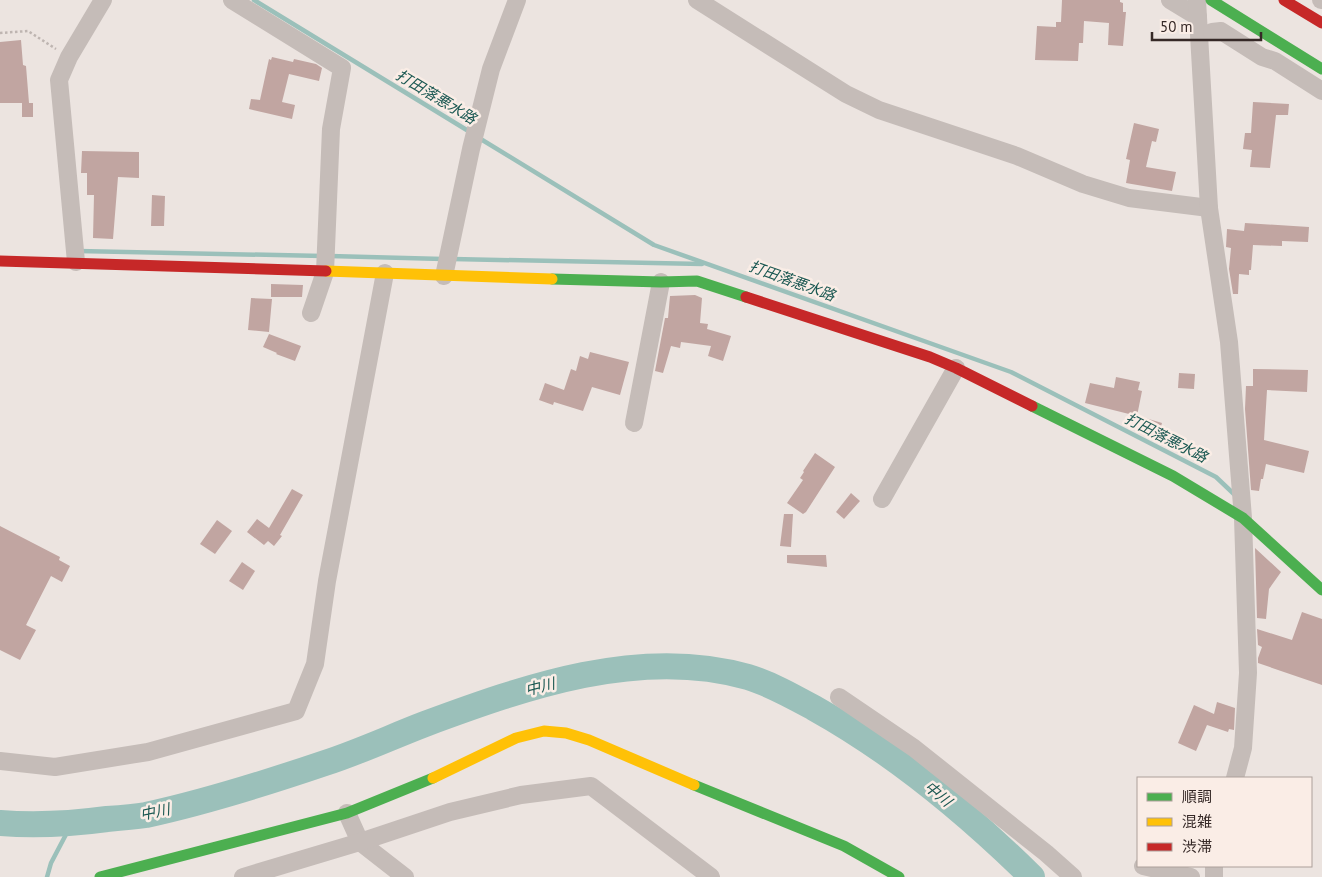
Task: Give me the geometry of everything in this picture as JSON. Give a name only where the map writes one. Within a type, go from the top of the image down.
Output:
[{"type":"main road","points":[[1211,0],[1299,66],[1322,69]]},
{"type":"main road","points":[[1287,1],[1322,23]]},
{"type":"main road","points":[[2,263],[76,262],[444,276],[661,282],[697,281],[930,356],[956,368],[1173,476],[1243,518],[1322,590]]},
{"type":"main road","points":[[100,877],[347,813],[430,779],[516,738],[544,731],[566,733],[589,740],[844,846],[899,877]]},
{"type":"street","points":[[76,262],[59,80],[69,57],[104,0]]},
{"type":"street","points":[[232,0],[342,68],[331,129],[325,272],[311,313]]},
{"type":"street","points":[[444,276],[491,70],[517,0]]},
{"type":"street","points":[[697,0],[846,94],[879,110],[1017,156],[1083,184],[1129,198],[1209,208]]},
{"type":"street","points":[[1170,0],[1197,8],[1209,208],[1229,342],[1243,518],[1248,673],[1243,748],[1235,777]]},
{"type":"street","points":[[1212,32],[1221,31],[1262,57],[1299,66],[1322,91]]},
{"type":"street","points":[[0,761],[55,767],[148,752],[296,711],[315,664],[327,581],[385,273]]},
{"type":"street","points":[[634,423],[661,282]]},
{"type":"street","points":[[882,499],[956,368]]},
{"type":"street","points":[[839,697],[914,748],[1046,853],[1073,877]]},
{"type":"street","points":[[242,877],[360,842],[450,812],[521,795],[591,786],[711,877]]},
{"type":"street","points":[[347,813],[360,842],[405,877]]},
{"type":"street","points":[[1149,867],[1191,877]]},
{"type":"path","points":[[0,33],[28,31],[69,57]]},
{"type":"building","points":[[1062,0],[1120,0],[1123,3],[1123,12],[1126,12],[1123,46],[1108,45],[1109,23],[1084,21],[1083,43],[1079,43],[1078,61],[1035,60],[1037,26],[1056,27],[1056,22],[1061,22]]},
{"type":"building","points":[[21,40],[23,65],[26,66],[29,103],[33,103],[33,117],[22,117],[22,103],[0,103],[0,42]]},
{"type":"building","points":[[272,57],[293,62],[294,59],[316,64],[322,68],[319,81],[289,74],[282,102],[295,105],[292,119],[249,109],[251,99],[260,100],[269,59],[271,60]]},
{"type":"building","points":[[1253,102],[1289,104],[1288,115],[1276,115],[1270,168],[1250,167],[1252,150],[1243,149],[1245,133],[1251,133]]},
{"type":"building","points":[[1134,123],[1159,129],[1156,142],[1152,141],[1146,167],[1176,172],[1172,191],[1126,183],[1130,160],[1126,159]]},
{"type":"building","points":[[82,151],[139,152],[139,178],[118,177],[113,239],[93,238],[94,195],[87,195],[87,173],[81,173]]},
{"type":"building","points":[[152,195],[165,196],[164,226],[151,226]]},
{"type":"building","points":[[1245,223],[1309,227],[1308,242],[1282,241],[1282,246],[1253,245],[1249,275],[1239,274],[1238,294],[1233,294],[1229,269],[1231,248],[1226,247],[1227,229],[1244,231]]},
{"type":"building","points":[[271,284],[303,285],[302,297],[271,297]]},
{"type":"building","points":[[695,295],[702,298],[700,323],[708,324],[707,329],[731,336],[723,361],[708,356],[711,346],[681,342],[680,348],[671,346],[663,373],[655,371],[665,318],[668,318],[670,296]]},
{"type":"building","points":[[251,298],[272,299],[269,332],[248,330]]},
{"type":"building","points":[[269,334],[301,346],[295,361],[263,347]]},
{"type":"building","points":[[590,352],[629,362],[620,395],[592,387],[583,411],[554,402],[553,405],[539,400],[545,383],[564,390],[571,369],[576,371],[580,356],[588,359]]},
{"type":"building","points":[[1253,369],[1308,370],[1307,392],[1267,390],[1264,440],[1309,451],[1304,473],[1266,464],[1259,491],[1251,490],[1245,409],[1246,386],[1253,386]]},
{"type":"building","points":[[1179,373],[1195,374],[1194,389],[1178,388]]},
{"type":"building","points":[[1116,377],[1140,382],[1138,390],[1142,391],[1137,416],[1085,403],[1090,383],[1114,388]]},
{"type":"building","points":[[1142,417],[1162,423],[1158,437],[1138,431]]},
{"type":"building","points":[[815,453],[835,467],[803,514],[787,503],[803,480],[800,478],[803,471]]},
{"type":"building","points":[[292,489],[303,495],[280,535],[282,536],[274,546],[268,541],[264,545],[247,532],[257,519],[269,528]]},
{"type":"building","points":[[851,493],[860,501],[844,519],[836,512]]},
{"type":"building","points":[[784,514],[793,514],[791,547],[780,546]]},
{"type":"building","points":[[217,520],[232,531],[215,554],[200,544]]},
{"type":"building","points":[[0,526],[60,557],[59,560],[70,566],[62,582],[51,576],[26,625],[36,630],[20,660],[0,650]]},
{"type":"building","points":[[1255,548],[1281,572],[1269,589],[1266,619],[1257,618]]},
{"type":"building","points":[[787,555],[826,555],[827,567],[787,563]]},
{"type":"building","points":[[242,562],[255,571],[243,590],[229,581]]},
{"type":"building","points":[[1302,612],[1322,619],[1322,685],[1258,663],[1262,647],[1258,645],[1257,629],[1292,640]]},
{"type":"building","points":[[1217,702],[1235,708],[1234,730],[1229,729],[1228,732],[1207,725],[1196,751],[1178,743],[1194,705],[1214,714]]},
{"type":"waterway","name":"打田落悪水路","points":[[254,0],[470,132]]},
{"type":"waterway","name":"打田落悪水路","points":[[479,138],[654,245],[1011,372],[1216,477],[1236,496]]},
{"type":"waterway","points":[[78,251],[323,256]]},
{"type":"waterway","points":[[330,256],[443,259]]},
{"type":"waterway","points":[[453,259],[702,264]]},
{"type":"waterway","name":"中川","points":[[0,823],[67,823],[141,816],[168,810],[236,792],[303,770],[350,754],[463,710],[543,685],[625,668],[666,666],[707,669],[748,677],[774,687],[814,708],[873,744],[929,785],[982,830],[1032,877]]},
{"type":"waterway","points":[[47,877],[51,863],[72,823]]},
{"type":"traffic: fast","points":[[1211,0],[1322,69]]},
{"type":"traffic: fast","points":[[552,279],[697,281],[746,297]]},
{"type":"traffic: fast","points":[[1032,406],[1173,476],[1243,518],[1322,590]]},
{"type":"traffic: fast","points":[[100,877],[347,813],[433,778]]},
{"type":"traffic: fast","points":[[694,785],[844,846],[899,877]]},
{"type":"traffic: slow","points":[[326,271],[552,279]]},
{"type":"traffic: slow","points":[[433,778],[516,738],[544,731],[566,733],[589,740],[694,785]]},
{"type":"traffic: jam","points":[[1284,0],[1322,23]]},
{"type":"traffic: jam","points":[[0,261],[326,271]]},
{"type":"traffic: jam","points":[[746,297],[930,357],[1032,406]]}]
